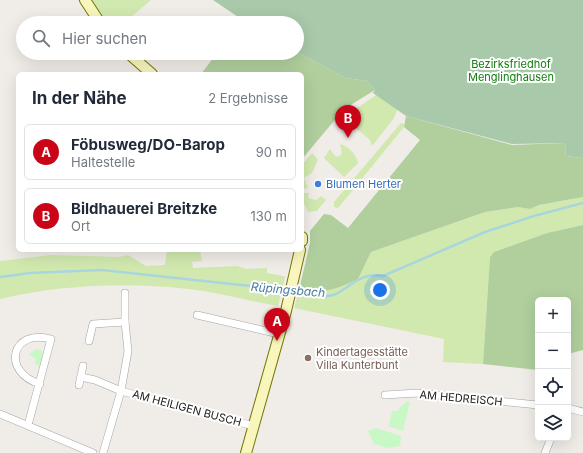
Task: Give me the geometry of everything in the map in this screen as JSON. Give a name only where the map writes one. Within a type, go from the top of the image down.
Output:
[{"type":"street","points":[[85,0],[95,16]]},
{"type":"street","points":[[136,60],[150,72]]},
{"type":"street","points":[[246,453],[293,283],[300,252]]},
{"type":"street","points":[[104,453],[121,391],[128,351],[125,322],[125,293]]},
{"type":"street","points":[[197,315],[279,334]]},
{"type":"street","points":[[89,341],[93,324],[125,322]]},
{"type":"street","points":[[28,425],[40,384],[51,339],[37,336],[22,342],[16,351],[16,362],[22,375],[40,384]]},
{"type":"street","points":[[79,385],[83,366]]},
{"type":"street","name":"AM HEILIGEN BUSCH","points":[[81,377],[95,380],[121,391],[254,426]]},
{"type":"street","name":"AM HEDREISCH","points":[[385,395],[417,394],[535,405]]},
{"type":"street","points":[[571,409],[583,412]]},
{"type":"street","points":[[0,414],[93,453]]},
{"type":"street","points":[[545,453],[550,441]]},
{"type":"green space","points":[[91,0],[151,0],[132,16],[101,16]]},
{"type":"green space","name":"Bezirksfriedhof Menglinghausen","points":[[213,0],[583,0],[583,158],[566,156],[565,143],[512,144],[406,116],[373,93],[375,90],[367,81],[346,78],[304,56],[304,16],[237,16]]},
{"type":"green space","points":[[304,56],[346,78],[367,81],[375,90],[344,109],[304,157],[304,72],[203,72],[212,60],[304,60]]},
{"type":"green space","points":[[376,95],[398,108],[394,118],[372,146],[370,140],[355,127],[355,123],[346,116]]},
{"type":"green space","points":[[406,116],[512,145],[565,143],[566,156],[583,158],[583,197],[539,205],[530,209],[518,207],[485,212],[371,252],[358,279],[350,283],[323,291],[299,290],[310,243],[310,231],[324,214],[331,215],[348,228],[420,140],[404,127]]},
{"type":"green space","points":[[401,123],[404,124],[404,127],[338,208],[334,207],[334,202]]},
{"type":"green space","points":[[340,144],[352,151],[358,163],[344,177],[324,158],[330,149],[336,157],[340,156],[342,153]]},
{"type":"green space","points":[[312,153],[318,160],[312,173],[304,178],[304,163]]},
{"type":"green space","points":[[304,178],[308,188],[304,189]]},
{"type":"green space","points":[[304,193],[309,193],[308,198],[316,200],[321,196],[326,200],[317,211],[308,212],[304,203]]},
{"type":"green space","points":[[583,197],[583,225],[547,233],[494,252],[490,257],[483,364],[443,362],[444,339],[294,308],[299,290],[319,292],[358,279],[371,252],[485,212],[518,207],[530,209],[539,205]]},
{"type":"green space","points":[[583,225],[583,350],[571,353],[571,297],[535,297],[535,370],[483,364],[490,257],[494,252],[547,233]]},
{"type":"green space","points":[[167,252],[200,252],[202,261],[192,262],[193,268],[237,266],[246,269],[267,268],[267,273],[285,277],[278,306],[199,290],[118,285],[69,288],[22,294],[0,299],[0,261],[51,255],[119,257],[128,255],[146,266],[165,265]]},
{"type":"green space","points":[[36,349],[41,350],[43,354],[41,366],[35,364],[36,359],[29,354]]},
{"type":"green space","points":[[408,401],[410,403],[403,430],[402,431],[389,426],[392,411],[398,411],[402,405]]},
{"type":"green space","points":[[376,428],[401,436],[400,446],[388,448],[374,444],[368,431]]},
{"type":"waterway","name":"Rüpingsbach","points":[[292,293],[320,296],[336,294],[358,280],[375,275],[383,276],[485,232],[534,216],[583,203]]},
{"type":"waterway","name":"Rüpingsbach","points":[[0,277],[30,273],[102,270],[250,286],[288,292]]},
{"type":"place","name":"Bildhauerei Breitzke","points":[[348,138]]},
{"type":"place","name":"Blumen Herter","points":[[318,184]]},
{"type":"place","name":"Föbusweg/DO-Barop","points":[[277,341]]},
{"type":"place","name":"Kindertagesstätte Villa Kunterbunt","points":[[308,358]]}]
